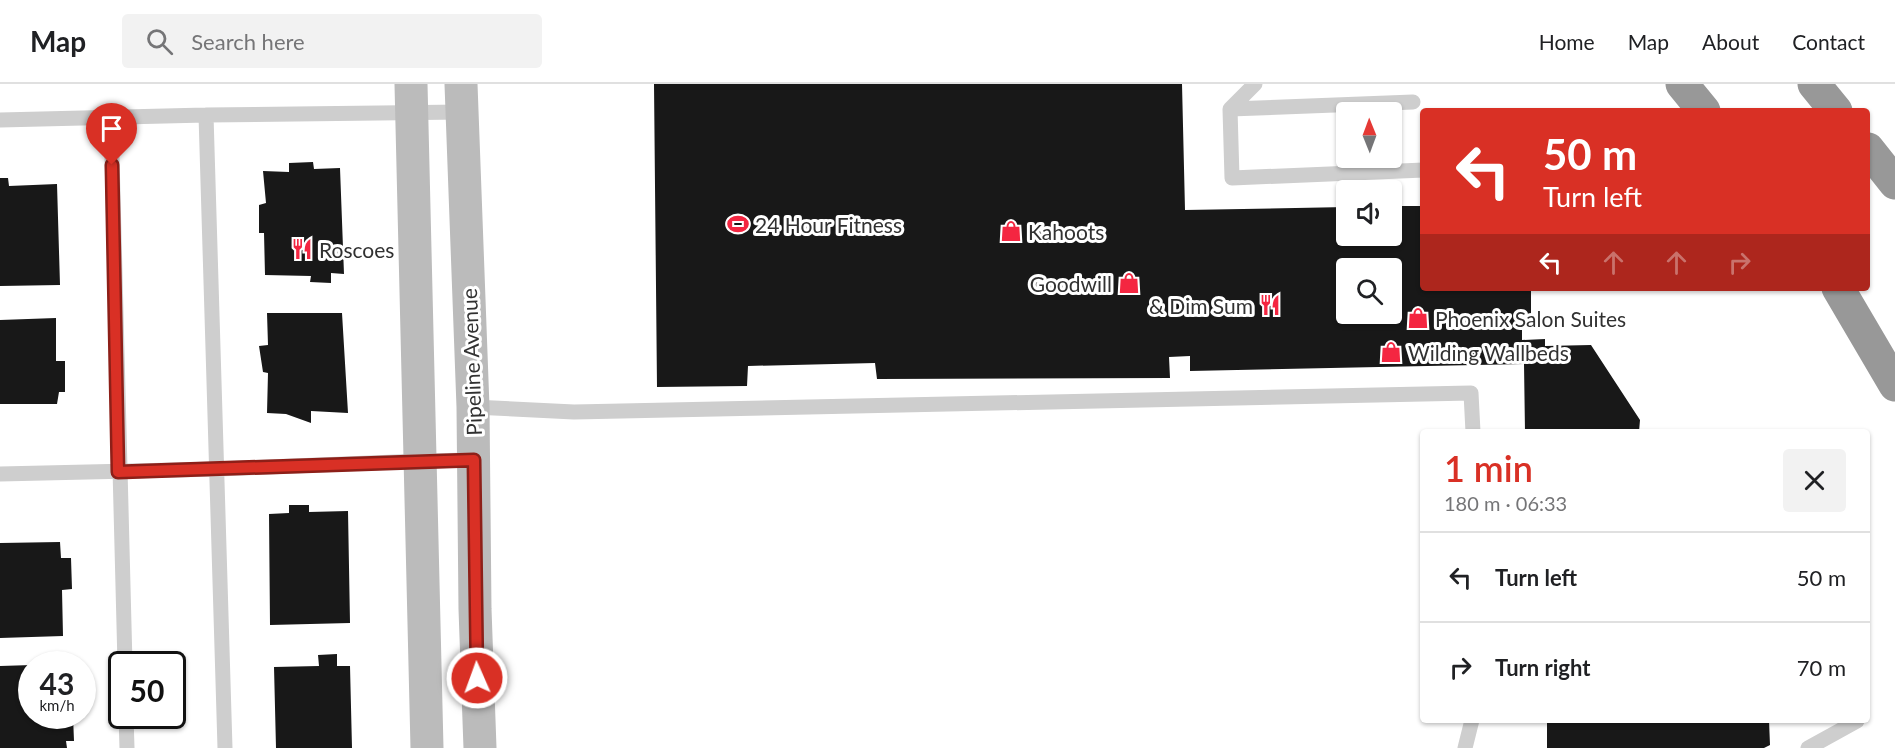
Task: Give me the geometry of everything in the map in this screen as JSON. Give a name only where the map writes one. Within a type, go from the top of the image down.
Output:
[{"type":"highway","points":[[1682,84],[1702,108]]},
{"type":"highway","points":[[1814,84],[1834,108]]},
{"type":"highway","points":[[1870,152],[1895,183]]},
{"type":"highway","points":[[1840,291],[1895,385]]},
{"type":"highway","points":[[1850,291],[1895,346]]},
{"type":"main road","points":[[412,98],[427,748]]},
{"type":"main road","name":"Pipeline Avenue","points":[[462,98],[474,460],[475,609],[480,748]]},
{"type":"lane","points":[[1255,84],[1230,109],[1232,178],[1420,170]]},
{"type":"lane","points":[[0,120],[206,115],[412,98],[462,98]]},
{"type":"lane","points":[[1230,109],[1413,102]]},
{"type":"lane","points":[[206,115],[225,748]]},
{"type":"lane","points":[[111,118],[118,472],[125,651]]},
{"type":"lane","points":[[472,407],[574,412],[1471,393],[1473,429]]},
{"type":"lane","points":[[0,474],[474,460]]},
{"type":"lane","points":[[1466,748],[1471,723]]},
{"type":"lane","points":[[1808,748],[1855,723]]},
{"type":"lane","points":[[126,729],[127,748]]},
{"type":"building","points":[[654,84],[1182,84],[1185,210],[1336,207],[1336,246],[1402,246],[1402,206],[1420,206],[1420,291],[1531,291],[1531,316],[1522,315],[1522,340],[1545,339],[1545,346],[1591,345],[1640,420],[1639,429],[1525,429],[1524,364],[1190,371],[1190,356],[1169,357],[1170,378],[877,379],[875,363],[748,366],[747,386],[657,387]]},
{"type":"building","points":[[313,162],[314,169],[340,168],[344,274],[331,273],[331,283],[310,282],[311,276],[265,275],[264,233],[259,233],[259,205],[266,203],[263,171],[289,172],[289,163]]},
{"type":"building","points":[[0,178],[8,178],[9,186],[57,184],[60,285],[0,286]]},
{"type":"building","points":[[267,313],[342,313],[348,413],[311,411],[311,423],[286,414],[267,413],[268,373],[263,372],[259,346],[268,345]]},
{"type":"building","points":[[56,318],[56,361],[65,361],[65,392],[59,392],[57,404],[0,404],[0,320]]},
{"type":"building","points":[[289,505],[309,505],[309,512],[348,511],[350,623],[270,625],[269,514],[289,513]]},
{"type":"building","points":[[60,542],[61,558],[71,558],[72,589],[62,590],[63,636],[0,638],[0,543]]},
{"type":"building","points":[[337,654],[337,666],[350,666],[352,748],[276,748],[274,667],[319,666],[318,655]]},
{"type":"building","points":[[18,665],[18,729],[74,729],[74,741],[66,741],[67,748],[0,748],[0,666]]},
{"type":"building","points":[[1547,723],[1769,723],[1770,745],[1764,748],[1547,748]]},
{"type":"place","name":"24 Hour Fitness","points":[[738,224]]},
{"type":"place","name":"Kahoots","points":[[1011,231]]},
{"type":"place","name":"Roscoes","points":[[302,249]]},
{"type":"place","name":"Goodwill","points":[[1129,283]]},
{"type":"place","name":"& Dim Sum","points":[[1270,305]]},
{"type":"place","name":"Phoenix Salon Suites","points":[[1418,318]]},
{"type":"place","name":"Wilding Wallbeds","points":[[1391,352]]},
{"type":"route","points":[[112,165],[118,472],[474,460],[477,678]]}]
